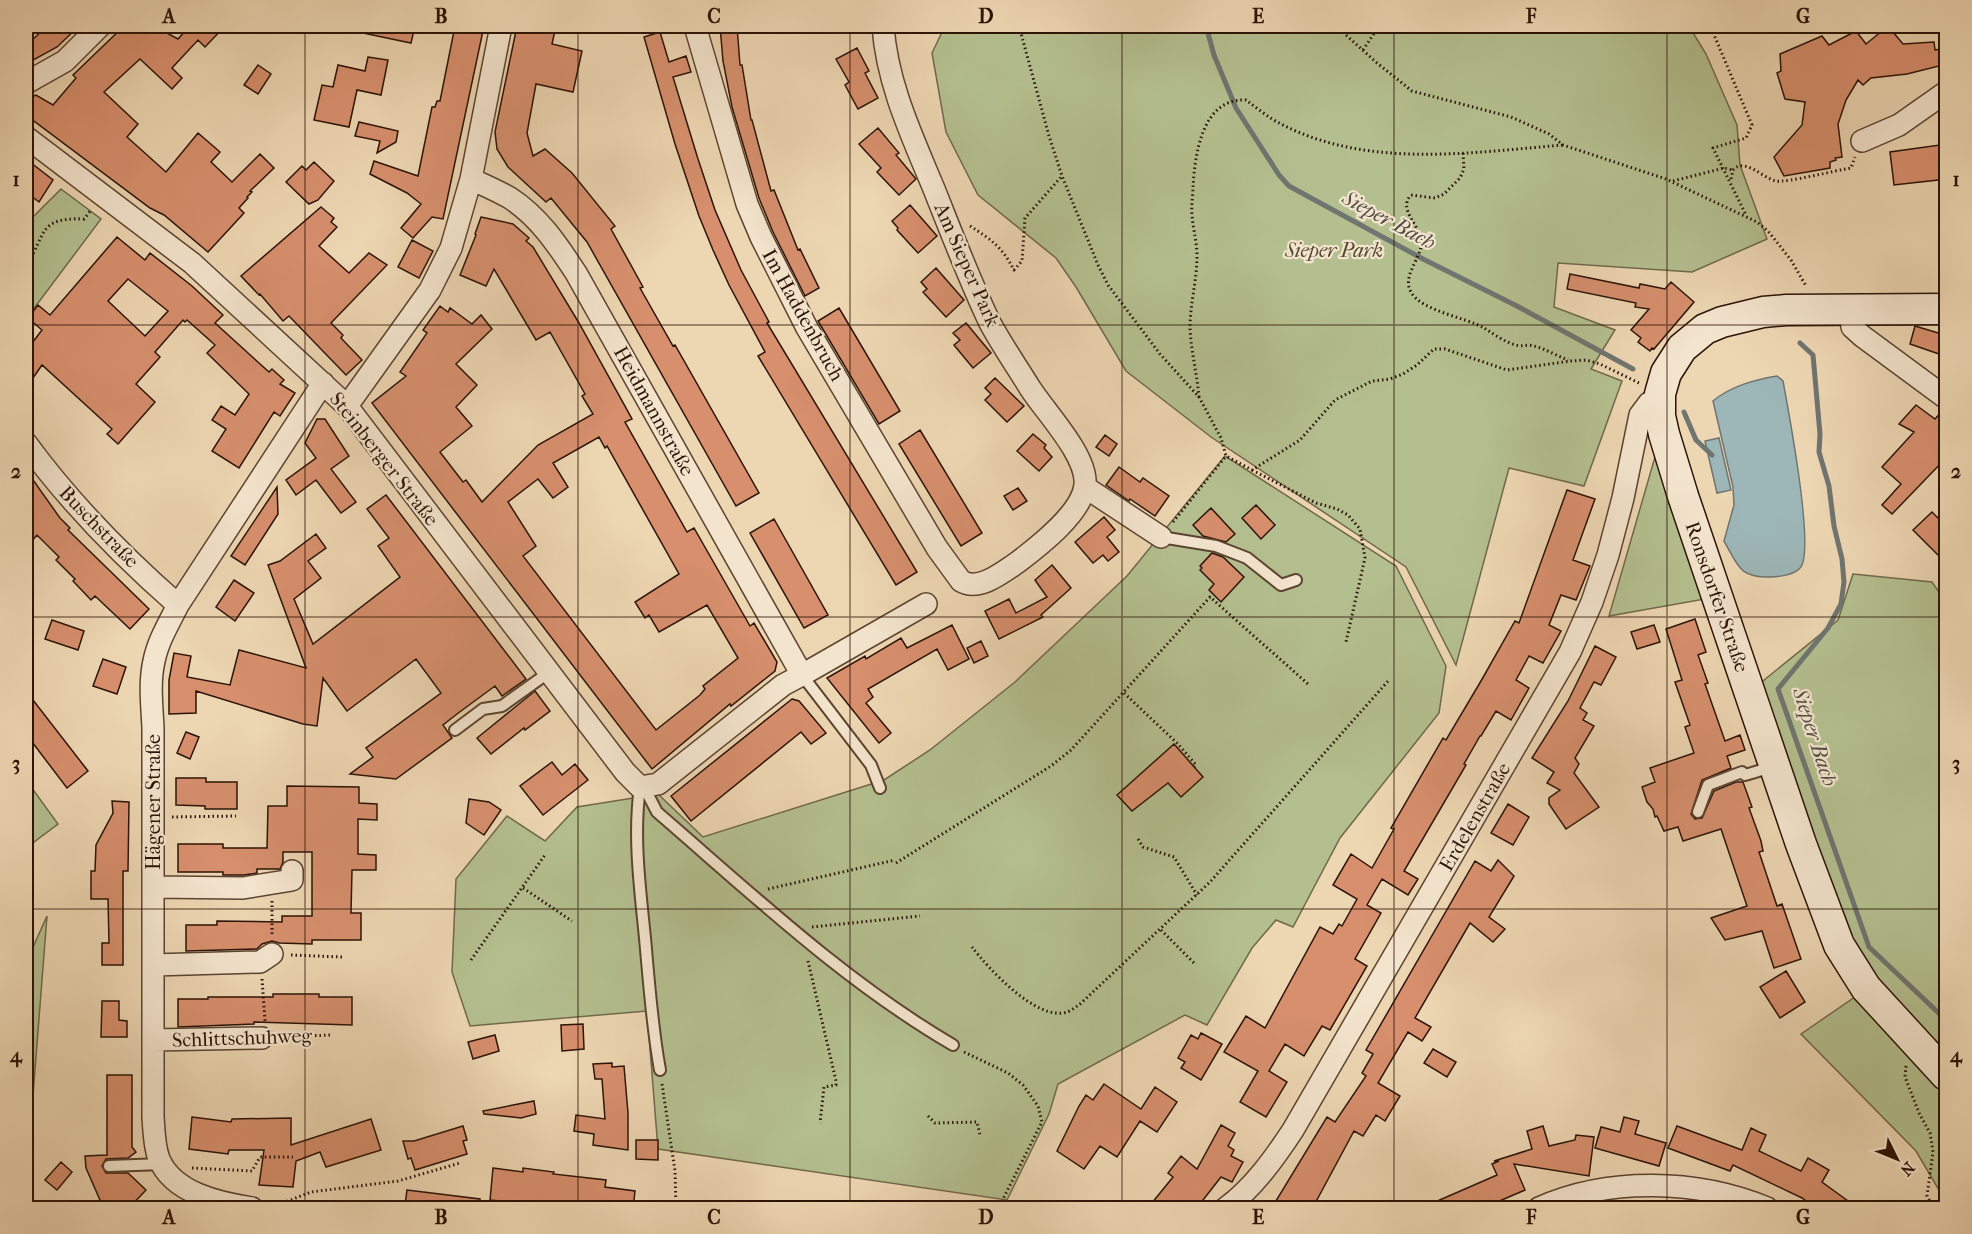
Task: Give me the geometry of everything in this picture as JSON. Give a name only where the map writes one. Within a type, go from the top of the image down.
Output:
[{"type":"main road","name":"Ronsdorfer Straße","points":[[1947,309],[1812,309],[1763,312],[1722,322],[1705,329],[1692,338],[1673,360],[1666,373],[1660,396],[1664,434],[1680,487],[1801,844],[1839,945],[1866,988],[1947,1075]]},
{"type":"street","points":[[26,83],[65,61],[100,26]]},
{"type":"street","points":[[346,406],[430,290],[451,248],[471,179],[501,26]]},
{"type":"street","name":"Im Haddenbruch","points":[[695,26],[747,204],[781,278],[807,328],[937,548],[961,581],[975,585],[983,582],[1007,570],[1044,543],[1072,513],[1085,487]]},
{"type":"street","points":[[710,26],[712,83]]},
{"type":"street","name":"Am Sieper Park","points":[[884,26],[890,74],[900,105],[972,282],[991,324],[1042,406],[1079,458],[1084,470],[1085,487]]},
{"type":"street","points":[[1862,141],[1899,125],[1947,92]]},
{"type":"street","name":"Steinberger Straße","points":[[26,136],[192,262],[346,406],[548,673],[625,772],[640,786]]},
{"type":"street","name":"Heidmannstraße","points":[[471,179],[508,197],[525,209],[542,225],[558,246],[582,283],[802,675]]},
{"type":"street","points":[[1850,309],[1852,327],[1947,398]]},
{"type":"street","name":"Hägener Straße","points":[[163,1165],[156,1148],[154,1135],[151,688],[154,662],[162,637],[178,605],[323,383]]},
{"type":"street","name":"Erdelenstraße","points":[[1234,1206],[1264,1171],[1293,1131],[1570,652],[1592,602],[1608,555],[1623,498],[1640,415],[1649,403],[1660,396]]},
{"type":"street","name":"Buschstraße","points":[[26,443],[72,502],[135,566],[178,605]]},
{"type":"street","points":[[1085,487],[1161,537]]},
{"type":"street","points":[[640,786],[658,784],[783,685],[926,604]]},
{"type":"street","points":[[154,887],[253,887],[292,880],[292,872]]},
{"type":"street","points":[[153,965],[260,962],[272,954]]},
{"type":"street","name":"Schlittschuhweg","points":[[153,1040],[262,1038]]},
{"type":"street","points":[[163,1165],[179,1184],[189,1190],[216,1201],[252,1209]]},
{"type":"street","points":[[1539,1209],[1561,1198],[1594,1191],[1666,1186],[1706,1190],[1749,1201],[1767,1209]]},
{"type":"lane","points":[[1161,537],[1216,546],[1247,558],[1281,585],[1296,580]]},
{"type":"lane","points":[[455,730],[483,709],[502,706],[548,673]]},
{"type":"lane","points":[[802,675],[871,765],[880,788]]},
{"type":"lane","points":[[1698,812],[1708,785],[1742,772],[1745,776],[1775,766]]},
{"type":"lane","points":[[640,786],[657,812],[796,932],[845,971],[953,1046]]},
{"type":"lane","points":[[640,786],[636,812],[641,900],[654,1039],[660,1070]]},
{"type":"lane","points":[[109,1166],[163,1165]]},
{"type":"path","points":[[802,26],[803,29],[870,26]]},
{"type":"path","points":[[1019,26],[1048,136],[1062,176],[1108,285],[1160,354],[1199,397],[1221,438],[1227,456],[1316,503],[1348,515],[1360,529],[1365,558],[1346,642]]},
{"type":"path","points":[[1336,26],[1412,91],[1511,117],[1549,134],[1563,145],[1637,168],[1746,215],[1768,231],[1791,260],[1811,294],[1812,309]]},
{"type":"path","points":[[1362,50],[1379,26]]},
{"type":"path","points":[[1707,26],[1712,30],[1752,125],[1746,138],[1713,148],[1746,215]]},
{"type":"path","points":[[1199,397],[1190,332],[1191,309],[1197,275],[1197,245],[1192,213],[1195,164],[1198,147],[1213,114],[1225,103],[1246,100],[1271,118],[1308,136],[1344,147],[1377,153],[1463,153],[1563,145]]},
{"type":"path","points":[[1731,184],[1730,176],[1736,166],[1746,166],[1776,181],[1851,168],[1862,141]]},
{"type":"path","points":[[1463,153],[1464,169],[1460,178],[1444,194],[1435,198],[1411,195],[1406,200],[1405,208],[1418,227],[1422,247],[1408,284],[1411,292],[1428,306],[1483,328],[1518,346],[1532,345],[1571,361]]},
{"type":"path","points":[[1672,182],[1724,168],[1733,170]]},
{"type":"path","points":[[947,221],[970,226],[990,239],[1005,253],[1014,270],[1022,261],[1025,218],[1062,176]]},
{"type":"path","points":[[26,265],[41,234],[46,229],[66,219],[84,219],[101,194]]},
{"type":"path","points":[[1252,470],[1300,440],[1335,400],[1372,381],[1390,379],[1403,374],[1434,349],[1445,348],[1507,370],[1586,360],[1600,364],[1660,396]]},
{"type":"path","points":[[1161,537],[1227,456]]},
{"type":"path","points":[[764,890],[896,861],[1051,766],[1071,750],[1210,597],[1308,684]]},
{"type":"path","points":[[972,947],[1000,978],[1035,1006],[1054,1013],[1067,1012],[1079,1005],[1197,895],[1389,681]]},
{"type":"path","points":[[1124,693],[1178,744],[1196,765],[1194,767]]},
{"type":"path","points":[[153,818],[236,816]]},
{"type":"path","points":[[1138,838],[1143,847],[1174,857],[1197,895]]},
{"type":"path","points":[[471,960],[545,855]]},
{"type":"path","points":[[523,888],[572,921]]},
{"type":"path","points":[[806,928],[921,916]]},
{"type":"path","points":[[1161,930],[1196,965]]},
{"type":"path","points":[[805,951],[837,1081],[833,1087],[824,1088],[820,1123]]},
{"type":"path","points":[[272,954],[342,957]]},
{"type":"path","points":[[262,1038],[265,1019],[263,993]]},
{"type":"path","name":"Schlittschuhweg","points":[[262,1038],[331,1035]]},
{"type":"path","points":[[1917,1044],[1906,1055],[1905,1077],[1919,1113],[1930,1133],[1933,1152],[1927,1196],[1934,1209]]},
{"type":"path","points":[[953,1046],[1008,1073],[1023,1085],[1038,1106],[1042,1122],[1000,1205],[1008,1209]]},
{"type":"path","points":[[660,1070],[676,1180],[676,1209]]},
{"type":"path","points":[[928,1116],[935,1123],[977,1122],[980,1135]]},
{"type":"path","points":[[163,1165],[252,1172],[260,1157],[293,1157]]},
{"type":"path","points":[[270,1209],[311,1192],[398,1181],[460,1163]]},
{"type":"green space","name":"Sieper Park","points":[[945,26],[1689,26],[1706,54],[1737,125],[1740,165],[1767,239],[1692,272],[1558,263],[1554,307],[1615,330],[1591,369],[1622,381],[1584,486],[1509,468],[1456,665],[1406,567],[1211,437],[1126,371],[1056,258],[978,195],[946,132],[932,53]]},
{"type":"green space","points":[[61,189],[101,219],[26,319],[26,229],[31,219]]},
{"type":"green space","points":[[1225,456],[1396,566],[1446,666],[1439,713],[1340,838],[1293,927],[1276,920],[1252,948],[1207,1025],[1185,1015],[1058,1084],[1049,1114],[1007,1200],[658,1149],[647,1011],[470,1026],[452,972],[456,879],[507,816],[545,841],[577,807],[658,794],[703,837],[884,780],[930,750],[1015,682],[1127,576]]},
{"type":"green space","points":[[1655,457],[1705,599],[1609,616]]},
{"type":"green space","points":[[1853,574],[1932,582],[1946,602],[1946,1202],[1916,1151],[1801,1034],[1865,990],[1758,685],[1838,620]]},
{"type":"green space","points":[[26,780],[58,824],[26,848]]},
{"type":"green space","points":[[47,916],[26,1185],[26,963]]},
{"type":"water","points":[[1777,376],[1783,381],[1795,448],[1803,509],[1804,557],[1800,568],[1794,572],[1778,577],[1760,577],[1741,568],[1724,541],[1734,505],[1733,487],[1713,401],[1743,384]]},
{"type":"water","points":[[1719,438],[1731,490],[1717,493],[1705,441]]},
{"type":"building","points":[[47,26],[79,26],[57,47],[26,64],[26,46]]},
{"type":"building","points":[[124,26],[154,26],[178,39],[187,29],[183,26],[225,26],[205,47],[198,40],[172,68],[182,78],[172,89],[140,59],[104,92],[138,124],[127,137],[166,172],[198,133],[220,152],[211,162],[232,182],[260,154],[274,168],[250,191],[252,192],[239,208],[244,213],[208,252],[164,215],[150,208],[26,115],[26,100],[36,95],[53,105],[76,78],[73,75]]},
{"type":"building","points":[[359,26],[415,26],[411,43],[358,32]]},
{"type":"building","points":[[455,26],[484,26],[443,219],[432,217],[413,238],[401,228],[421,204],[407,193],[370,174],[374,161],[418,176],[432,107],[440,101]]},
{"type":"building","points":[[517,26],[556,26],[552,44],[582,51],[573,92],[536,84],[527,133],[533,156],[545,149],[572,173],[615,226],[611,229],[643,287],[640,288],[759,493],[736,506],[587,242],[551,198],[546,202],[508,167],[497,149],[495,132]]},
{"type":"building","points":[[720,26],[737,26],[740,65],[742,65],[751,120],[771,191],[774,190],[798,250],[800,249],[819,288],[805,296],[759,198],[732,107],[723,61]]},
{"type":"building","points":[[1888,26],[1903,44],[1934,42],[1935,50],[1947,48],[1947,64],[1907,74],[1871,78],[1863,85],[1858,80],[1846,100],[1838,124],[1842,157],[1830,162],[1830,168],[1784,176],[1774,157],[1802,125],[1805,102],[1785,99],[1777,73],[1781,71],[1780,54],[1822,36],[1829,45],[1856,31],[1866,44]]},
{"type":"building","points":[[660,32],[669,62],[686,56],[691,72],[673,77],[715,210],[741,270],[769,322],[767,323],[917,572],[896,585],[758,356],[765,352],[713,250],[675,144],[644,37]]},
{"type":"building","points":[[857,48],[869,71],[865,73],[878,98],[858,109],[845,85],[849,82],[836,59]]},
{"type":"building","points":[[368,57],[388,60],[381,95],[357,90],[349,127],[314,120],[322,85],[333,87],[338,65],[365,71]]},
{"type":"building","points":[[258,65],[271,74],[258,94],[244,85]]},
{"type":"building","points":[[359,122],[398,131],[396,142],[377,153],[380,141],[355,136]]},
{"type":"building","points":[[878,128],[899,153],[896,155],[916,179],[899,195],[877,172],[881,168],[859,144]]},
{"type":"building","points":[[1947,144],[1947,179],[1894,185],[1890,152]]},
{"type":"building","points":[[26,159],[53,180],[39,202],[26,192]]},
{"type":"building","points":[[314,162],[334,181],[318,200],[309,204],[286,182],[302,166],[306,170]]},
{"type":"building","points":[[910,205],[937,236],[918,253],[892,221]]},
{"type":"building","points":[[321,207],[334,218],[331,222],[337,227],[319,246],[349,273],[369,253],[387,265],[331,323],[343,335],[341,338],[362,360],[346,375],[289,316],[283,321],[241,276]]},
{"type":"building","points":[[481,217],[513,224],[529,238],[526,241],[533,247],[579,323],[632,419],[625,422],[687,532],[694,528],[750,626],[754,623],[777,662],[775,671],[731,706],[730,704],[652,769],[372,403],[406,376],[400,372],[427,333],[423,330],[440,306],[448,312],[450,308],[472,324],[481,315],[492,329],[456,364],[477,385],[456,407],[472,426],[440,452],[463,482],[466,480],[482,502],[538,445],[593,414],[582,396],[585,394],[550,332],[536,340],[494,269],[486,286],[460,275]],"holes":[[[599,437],[605,448],[607,446],[679,574],[635,602],[645,618],[649,615],[659,632],[707,605],[738,658],[703,686],[705,689],[700,695],[656,730],[523,556],[536,546],[508,502],[538,479],[553,498],[568,487],[553,463]]]},
{"type":"building","points":[[117,237],[145,260],[150,253],[192,286],[223,315],[215,323],[269,372],[272,369],[284,380],[280,384],[295,393],[280,416],[274,412],[239,468],[212,451],[226,429],[212,420],[221,406],[235,415],[249,394],[207,353],[215,345],[187,320],[185,322],[183,320],[155,352],[160,357],[136,384],[155,402],[118,444],[107,434],[112,429],[42,365],[26,388],[26,351],[42,330],[28,318],[38,305],[50,315]],"holes":[[[128,279],[168,311],[145,336],[108,301]]]},
{"type":"building","points":[[412,240],[433,251],[419,278],[398,267]]},
{"type":"building","points":[[936,268],[964,300],[946,317],[923,292],[927,289],[921,282]]},
{"type":"building","points":[[1570,274],[1639,288],[1640,284],[1665,289],[1671,282],[1694,302],[1650,351],[1638,342],[1641,338],[1631,330],[1649,309],[1635,307],[1636,303],[1567,289]]},
{"type":"building","points":[[839,308],[900,411],[879,424],[818,321]]},
{"type":"building","points":[[966,323],[991,353],[973,368],[954,345],[960,340],[953,333]]},
{"type":"building","points":[[1915,326],[1945,335],[1939,354],[1910,344]]},
{"type":"building","points":[[995,378],[1024,406],[1007,422],[985,400],[991,394],[985,388]]},
{"type":"building","points":[[1916,405],[1935,419],[1943,410],[1947,410],[1947,457],[1892,514],[1882,505],[1901,484],[1882,467],[1914,432],[1899,424]]},
{"type":"building","points":[[317,419],[325,419],[349,456],[331,469],[356,502],[341,513],[316,480],[296,495],[286,480],[316,458],[305,443]]},
{"type":"building","points":[[920,430],[982,533],[961,546],[899,444]]},
{"type":"building","points":[[1033,434],[1046,445],[1044,448],[1052,457],[1039,471],[1017,451]]},
{"type":"building","points":[[1105,435],[1117,444],[1109,456],[1096,447]]},
{"type":"building","points":[[1119,467],[1140,482],[1143,478],[1169,496],[1155,516],[1106,485]]},
{"type":"building","points":[[26,470],[60,518],[70,528],[68,530],[149,609],[130,629],[95,596],[91,600],[56,560],[59,557],[37,535],[26,548]]},
{"type":"building","points":[[277,487],[278,514],[245,565],[231,556]]},
{"type":"building","points":[[1018,488],[1027,501],[1013,510],[1004,496]]},
{"type":"building","points":[[1567,490],[1595,499],[1573,560],[1590,566],[1576,600],[1561,595],[1549,625],[1561,631],[1543,663],[1529,656],[1516,680],[1529,688],[1511,720],[1496,711],[1464,764],[1466,765],[1404,871],[1418,879],[1408,895],[1382,879],[1367,905],[1381,913],[1355,959],[1367,966],[1330,1030],[1322,1026],[1304,1056],[1285,1044],[1269,1071],[1287,1082],[1266,1117],[1240,1102],[1258,1071],[1224,1052],[1246,1016],[1265,1028],[1320,927],[1333,934],[1339,924],[1342,926],[1357,899],[1333,885],[1351,854],[1372,868],[1394,829],[1391,828],[1443,738],[1446,740],[1515,621],[1519,623]]},
{"type":"building","points":[[386,495],[526,679],[502,696],[495,686],[457,714],[443,725],[452,738],[396,779],[350,774],[373,757],[366,748],[441,693],[416,659],[347,711],[323,678],[317,726],[303,724],[196,691],[196,713],[169,714],[169,680],[174,653],[191,656],[187,677],[230,685],[239,650],[306,668],[268,565],[280,561],[316,534],[326,548],[308,561],[321,578],[294,599],[313,644],[400,577],[378,546],[389,538],[367,509]]},
{"type":"building","points":[[1256,505],[1275,525],[1261,539],[1242,518]]},
{"type":"building","points":[[1211,508],[1235,534],[1226,542],[1203,536],[1193,525]]},
{"type":"building","points":[[1932,512],[1947,527],[1947,564],[1913,530]]},
{"type":"building","points":[[1104,517],[1115,530],[1107,537],[1119,552],[1108,561],[1103,555],[1093,563],[1075,542]]},
{"type":"building","points":[[774,519],[828,615],[804,628],[750,533]]},
{"type":"building","points":[[1212,553],[1223,557],[1244,577],[1221,602],[1209,590],[1214,584],[1200,570],[1202,568],[1200,566]]},
{"type":"building","points":[[1052,565],[1071,588],[1041,615],[1043,617],[999,639],[985,611],[1009,599],[1016,613],[1047,597],[1035,580]]},
{"type":"building","points":[[234,580],[254,593],[235,621],[216,607]]},
{"type":"building","points":[[1695,619],[1706,652],[1698,655],[1708,683],[1705,684],[1725,741],[1740,735],[1745,750],[1727,756],[1731,768],[1702,780],[1691,814],[1695,819],[1702,818],[1714,791],[1736,782],[1743,782],[1752,807],[1749,808],[1761,841],[1763,851],[1759,852],[1777,906],[1782,904],[1801,959],[1774,968],[1762,931],[1725,940],[1711,918],[1747,906],[1721,829],[1683,841],[1678,827],[1664,831],[1647,802],[1642,787],[1655,782],[1650,768],[1694,753],[1685,727],[1690,725],[1675,682],[1682,680],[1666,629]]},
{"type":"building","points":[[52,620],[84,631],[78,650],[45,639]]},
{"type":"building","points":[[952,625],[969,659],[948,670],[937,649],[868,689],[873,697],[866,703],[891,733],[879,743],[827,678],[865,656],[866,659],[901,638],[907,648]]},
{"type":"building","points":[[1654,625],[1660,642],[1637,649],[1631,632]]},
{"type":"building","points":[[981,641],[988,656],[974,663],[967,648]]},
{"type":"building","points":[[1595,646],[1616,657],[1601,685],[1594,682],[1580,708],[1587,713],[1583,720],[1594,726],[1575,758],[1579,764],[1574,773],[1599,807],[1566,829],[1549,804],[1549,798],[1560,790],[1547,783],[1554,772],[1532,758],[1568,701]]},
{"type":"building","points":[[103,659],[126,667],[117,694],[93,686]]},
{"type":"building","points":[[26,691],[88,771],[67,788],[26,734]]},
{"type":"building","points":[[535,691],[550,711],[491,754],[477,738]]},
{"type":"building","points":[[792,699],[799,701],[826,733],[811,744],[801,732],[691,821],[671,796]]},
{"type":"building","points":[[186,732],[199,737],[190,759],[177,753]]},
{"type":"building","points":[[1174,744],[1203,777],[1181,797],[1168,783],[1132,811],[1117,795]]},
{"type":"building","points":[[552,762],[562,775],[575,764],[588,780],[543,815],[520,786]]},
{"type":"building","points":[[176,778],[206,778],[206,782],[237,782],[237,809],[205,809],[205,806],[176,805]]},
{"type":"building","points":[[287,786],[359,787],[359,803],[377,804],[377,820],[358,819],[358,854],[376,855],[376,870],[352,870],[351,913],[361,913],[361,940],[312,940],[312,944],[272,941],[262,944],[257,949],[186,951],[186,925],[217,925],[217,921],[282,922],[282,916],[312,916],[312,852],[283,852],[280,869],[257,869],[257,873],[244,875],[223,875],[223,872],[178,872],[178,844],[223,844],[223,848],[267,848],[268,806],[287,806]]},
{"type":"building","points":[[469,799],[489,802],[501,810],[484,835],[466,823]]},
{"type":"building","points":[[112,801],[129,802],[128,871],[123,871],[123,965],[102,965],[102,943],[109,943],[108,899],[91,899],[91,871],[95,871],[96,845],[113,813]]},
{"type":"building","points":[[1508,804],[1529,817],[1513,845],[1491,833]]},
{"type":"building","points":[[1498,860],[1514,876],[1489,917],[1505,929],[1493,942],[1470,923],[1415,1018],[1431,1027],[1422,1041],[1408,1032],[1378,1083],[1400,1096],[1385,1121],[1376,1115],[1363,1136],[1354,1131],[1312,1209],[1271,1209],[1327,1117],[1335,1122],[1366,1076],[1362,1073],[1373,1054],[1366,1050],[1475,861],[1491,871]]},
{"type":"building","points":[[1786,971],[1805,1002],[1780,1018],[1760,987]]},
{"type":"building","points":[[273,994],[352,997],[352,1025],[254,1022],[254,1024],[178,1027],[178,999],[273,997]]},
{"type":"building","points":[[102,1001],[119,1001],[119,1020],[127,1021],[127,1037],[101,1037]]},
{"type":"building","points":[[583,1024],[584,1049],[562,1051],[561,1025]]},
{"type":"building","points":[[1201,1033],[1222,1044],[1201,1080],[1181,1068],[1185,1062],[1178,1058],[1191,1035],[1198,1039]]},
{"type":"building","points":[[495,1035],[499,1051],[473,1059],[468,1042]]},
{"type":"building","points":[[1433,1049],[1456,1062],[1447,1077],[1424,1063]]},
{"type":"building","points":[[612,1063],[612,1067],[624,1066],[628,1150],[593,1145],[594,1134],[574,1131],[576,1115],[605,1119],[602,1079],[595,1079],[593,1064]]},
{"type":"building","points":[[107,1075],[132,1075],[132,1147],[136,1152],[128,1158],[106,1159],[102,1166],[106,1173],[128,1173],[146,1190],[128,1209],[109,1209],[100,1200],[86,1168],[85,1156],[107,1155]]},
{"type":"building","points":[[1104,1084],[1141,1109],[1155,1087],[1177,1102],[1157,1132],[1140,1121],[1117,1157],[1100,1146],[1084,1169],[1057,1151],[1086,1095],[1093,1100]]},
{"type":"building","points":[[534,1101],[536,1114],[521,1118],[484,1114],[483,1111]]},
{"type":"building","points":[[192,1117],[231,1122],[232,1119],[291,1118],[291,1145],[371,1119],[381,1150],[326,1167],[320,1152],[296,1161],[293,1187],[259,1185],[264,1150],[229,1150],[228,1154],[189,1149]]},
{"type":"building","points":[[1624,1117],[1639,1121],[1635,1134],[1666,1143],[1659,1166],[1595,1148],[1601,1127],[1620,1132]]},
{"type":"building","points":[[1221,1125],[1235,1133],[1228,1146],[1234,1150],[1231,1156],[1243,1162],[1232,1182],[1221,1177],[1196,1209],[1147,1209],[1173,1177],[1168,1173],[1181,1156],[1197,1169]]},
{"type":"building","points":[[463,1126],[467,1140],[463,1141],[467,1154],[415,1170],[411,1158],[408,1159],[403,1141],[414,1141]]},
{"type":"building","points":[[1543,1126],[1549,1146],[1575,1140],[1576,1135],[1594,1137],[1589,1176],[1514,1164],[1525,1190],[1481,1209],[1419,1209],[1497,1175],[1492,1164],[1499,1161],[1494,1161],[1532,1149],[1527,1131]]},
{"type":"building","points":[[1677,1126],[1742,1150],[1751,1128],[1766,1135],[1759,1151],[1801,1171],[1808,1158],[1829,1170],[1822,1182],[1859,1209],[1817,1209],[1802,1198],[1733,1165],[1730,1171],[1668,1148]]},
{"type":"building","points":[[636,1140],[658,1140],[658,1160],[636,1159]]},
{"type":"building","points":[[61,1162],[72,1172],[57,1190],[45,1180]]},
{"type":"building","points":[[493,1168],[523,1172],[523,1168],[606,1180],[605,1187],[635,1191],[633,1209],[572,1209],[573,1207],[490,1200]]},
{"type":"building","points":[[407,1190],[480,1199],[480,1209],[431,1209],[405,1205]]},
{"type":"waterway","name":"Sieper Bach","points":[[1206,26],[1214,55],[1236,108],[1279,175],[1289,186],[1633,369]]},
{"type":"waterway","name":"Sieper Bach","points":[[1800,343],[1813,355],[1820,434],[1819,452],[1829,486],[1844,582],[1841,604],[1828,628],[1778,689],[1869,947],[1946,1020]]},
{"type":"waterway","name":"Sieper Bach","points":[[1684,412],[1696,440],[1712,455]]}]
